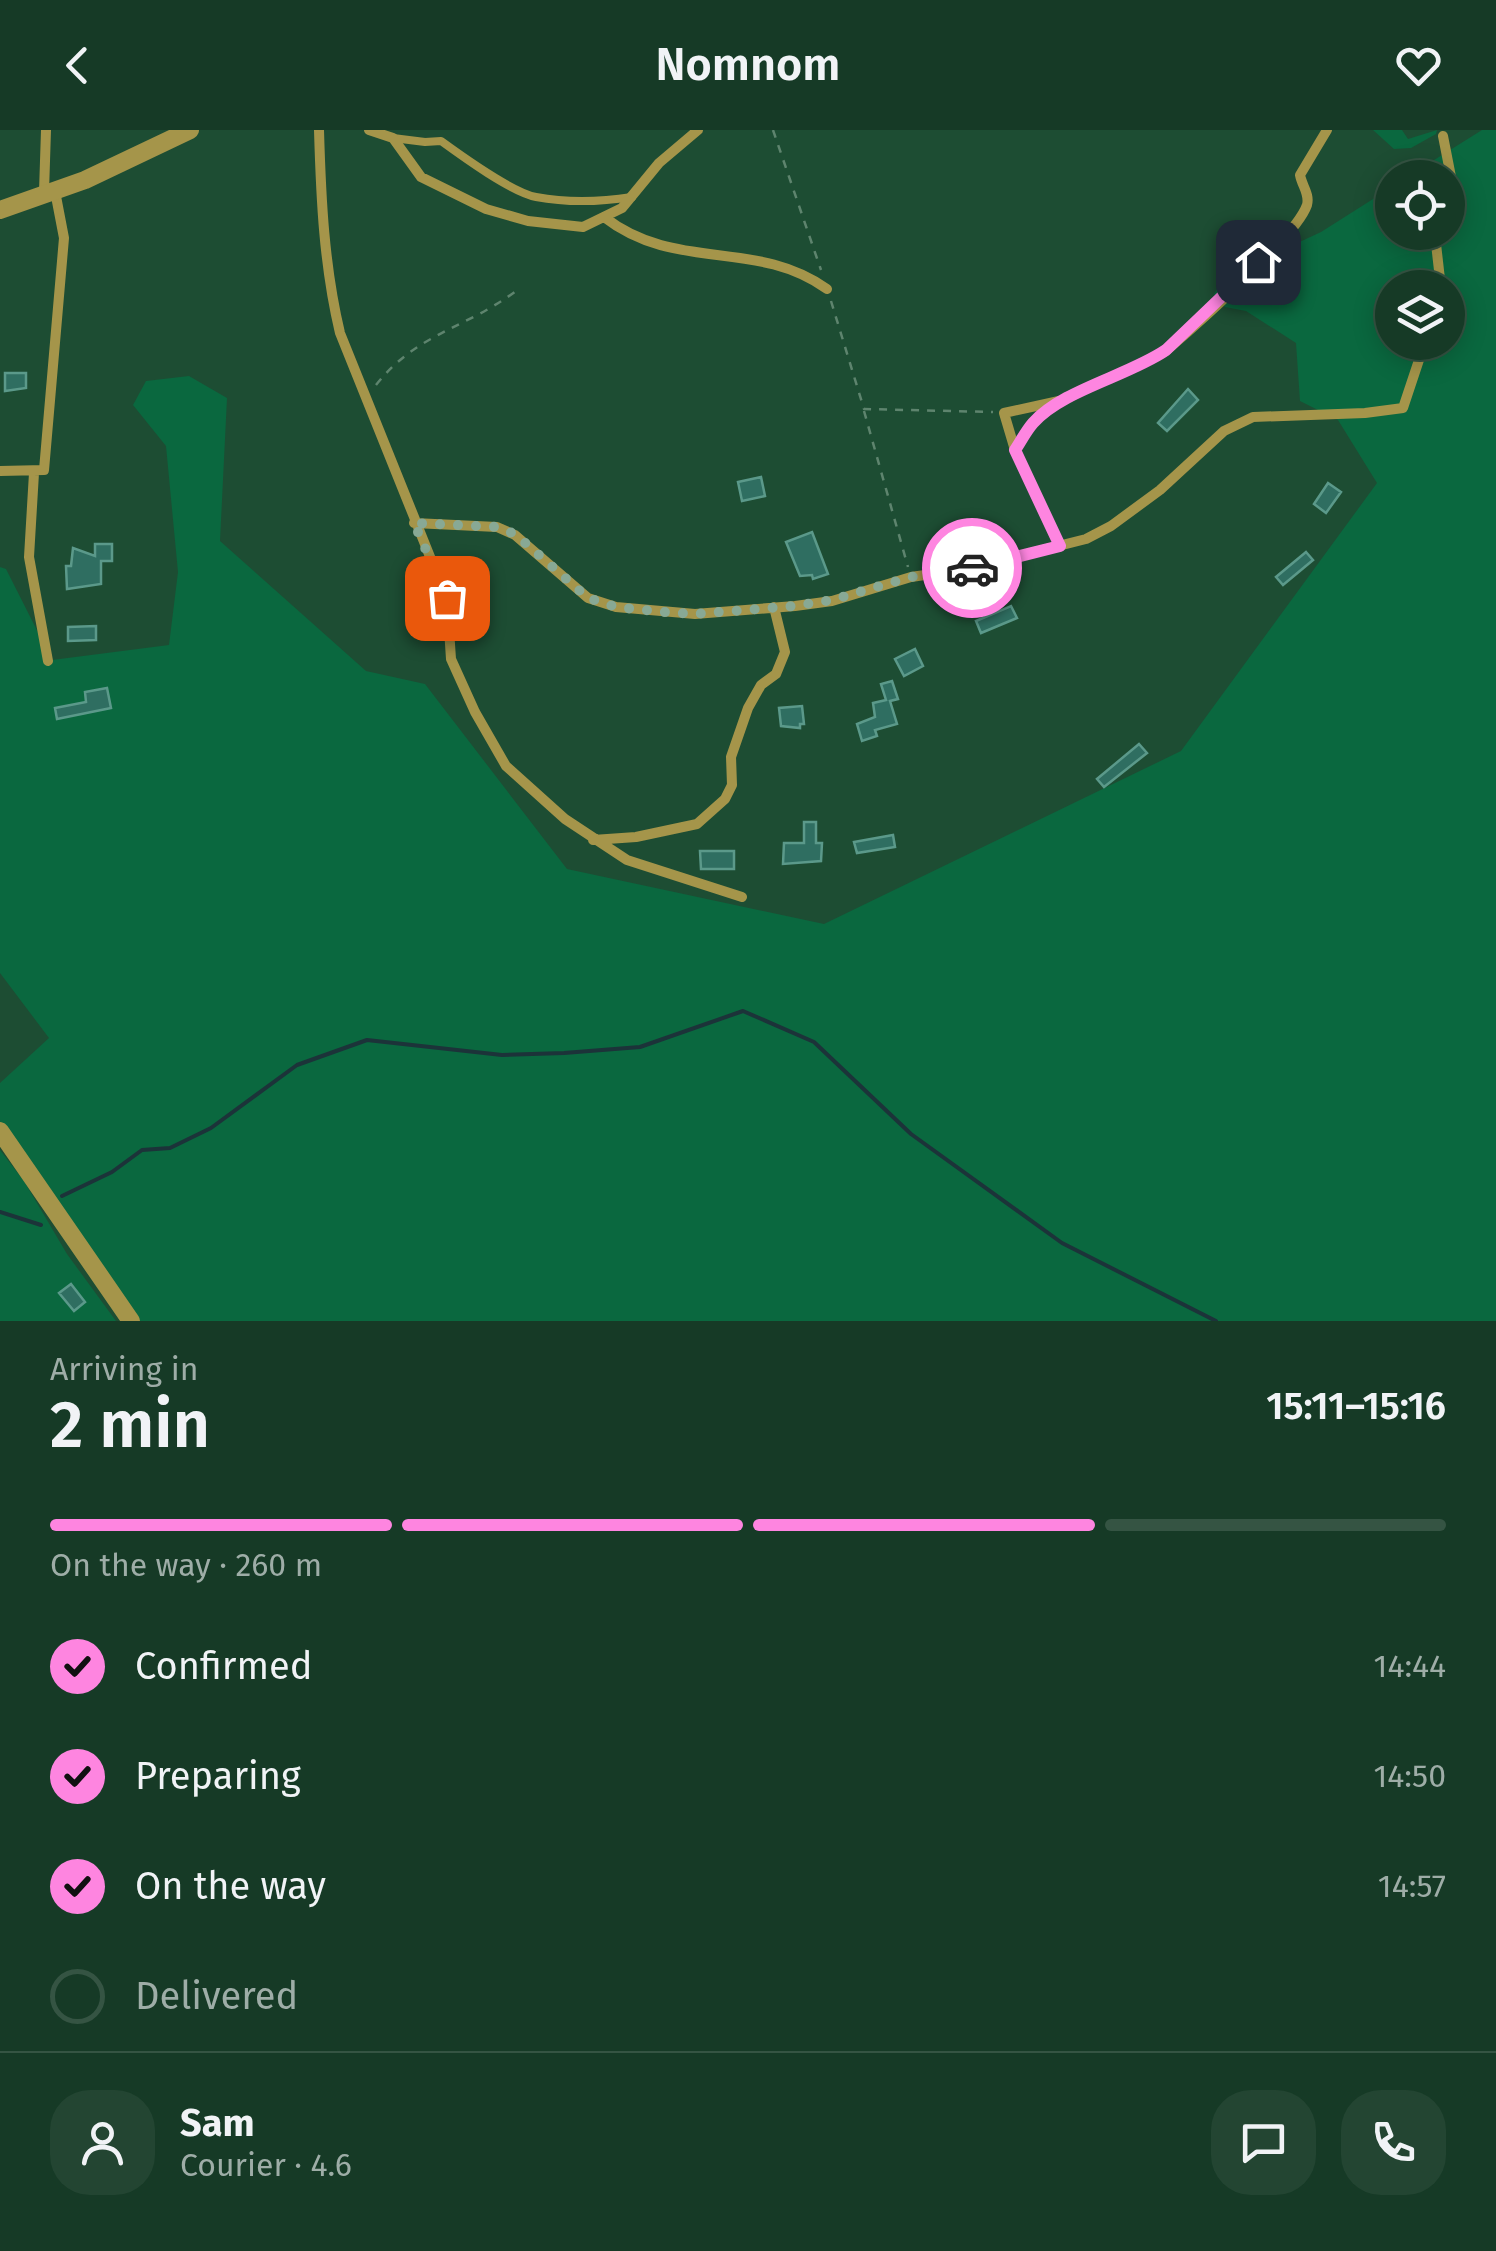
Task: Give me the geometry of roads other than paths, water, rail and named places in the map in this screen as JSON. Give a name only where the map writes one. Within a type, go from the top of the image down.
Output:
[{"type":"street","points":[[0,471],[34,473],[44,472],[45,467],[50,368],[64,238],[50,192],[46,130]]},
{"type":"street","points":[[0,210],[85,180],[190,130]]},
{"type":"street","points":[[319,130],[322,230],[340,334],[447,598],[451,660],[492,744],[506,766],[592,840],[658,872],[742,897]]},
{"type":"street","points":[[370,130],[393,138],[421,177],[486,209],[528,222],[583,228],[622,208],[659,163],[698,130]]},
{"type":"street","points":[[1060,546],[1015,450],[1004,413],[1060,401],[1150,361],[1212,310],[1302,213],[1308,197],[1302,183],[1302,167],[1327,130]]},
{"type":"street","points":[[1443,136],[1448,160]]},
{"type":"street","points":[[604,217],[648,244],[780,264],[804,273],[827,289]]},
{"type":"street","points":[[414,523],[497,527],[515,534],[588,598],[616,607],[695,614],[832,600],[911,577],[967,569],[1086,539],[1160,490],[1207,445],[1240,422],[1254,417],[1403,408],[1419,360]]},
{"type":"street","points":[[1015,450],[1035,420],[1060,401]]},
{"type":"street","points":[[34,473],[29,557],[48,660]]},
{"type":"street","points":[[592,840],[636,837],[697,824],[725,799],[732,785],[731,756],[748,708],[761,685],[776,674],[785,652],[774,607]]},
{"type":"street","points":[[0,1131],[131,1321]]},
{"type":"lane","points":[[393,138],[441,141],[533,196],[595,202],[633,197]]},
{"type":"waterway","points":[[62,1196],[112,1172],[142,1150],[170,1148],[211,1128],[297,1065],[367,1040],[502,1055],[564,1053],[640,1047],[743,1011],[814,1042],[911,1134],[1062,1243],[1216,1321]]},
{"type":"waterway","points":[[0,1212],[41,1225]]}]
